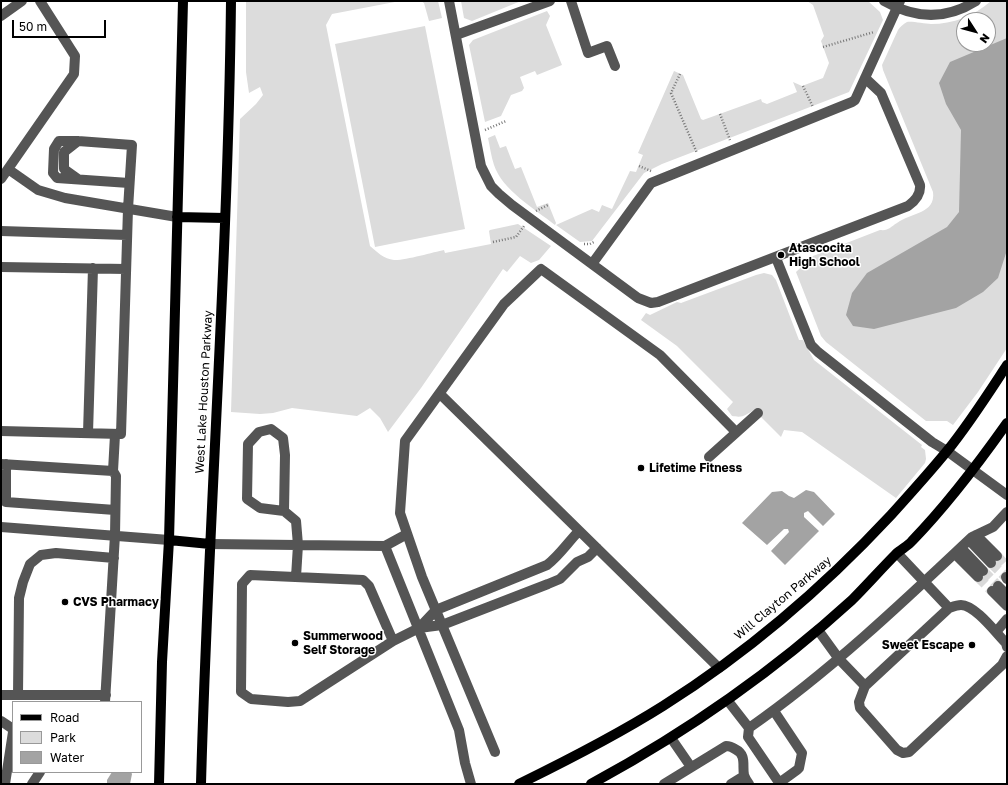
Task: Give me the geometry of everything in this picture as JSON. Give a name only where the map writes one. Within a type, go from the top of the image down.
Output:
[{"type":"main road","points":[[159,784],[178,217],[183,1]]},
{"type":"main road","name":"West Lake Houston Parkway","points":[[201,784],[225,218],[230,1]]},
{"type":"main road","points":[[178,217],[225,218]]},
{"type":"main road","name":"Will Clayton Parkway","points":[[519,784],[563,762],[663,706],[719,668],[771,628],[814,592],[859,548],[931,470],[962,432],[1007,365]]},
{"type":"main road","points":[[591,784],[671,738],[728,701],[818,630],[853,599],[897,553],[911,542],[973,470],[1007,423]]},
{"type":"main road","points":[[168,540],[210,544]]},
{"type":"street","points":[[1,16],[22,1]]},
{"type":"street","points":[[1,179],[74,74],[75,56],[40,1]]},
{"type":"street","points":[[449,1],[481,166],[486,178],[507,201],[638,298],[651,303],[658,302],[776,258],[908,206],[918,197],[920,185],[881,92],[865,78]]},
{"type":"street","points":[[456,35],[550,1]]},
{"type":"street","points":[[572,1],[588,53],[608,46],[615,66]]},
{"type":"street","points":[[884,1],[898,4],[917,14],[928,15],[945,14],[960,10],[976,1]]},
{"type":"street","points":[[592,264],[651,183],[815,112],[855,100],[898,4]]},
{"type":"street","points":[[1,431],[121,434],[127,235],[132,145],[78,141],[59,142],[54,149],[53,173],[57,178],[129,183]]},
{"type":"street","points":[[8,169],[38,190],[65,198],[178,217]]},
{"type":"street","points":[[1,231],[127,235]]},
{"type":"street","points":[[776,258],[811,345],[932,442],[947,451],[1007,495]]},
{"type":"street","points":[[1,267],[126,269]]},
{"type":"street","points":[[88,433],[93,268]]},
{"type":"street","points":[[495,752],[422,577],[400,513],[405,441],[504,304],[542,269],[660,355],[736,432]]},
{"type":"street","points":[[440,394],[719,668]]},
{"type":"street","points":[[708,457],[758,413]]},
{"type":"street","points":[[284,511],[285,455],[283,438],[271,430],[259,432],[248,444],[247,499],[260,508],[284,511],[296,521],[298,544],[296,577]]},
{"type":"street","points":[[1,695],[106,698],[115,535],[116,476],[113,472],[115,434]]},
{"type":"street","points":[[113,472],[4,464],[6,502],[115,510]]},
{"type":"street","points":[[748,728],[774,711],[839,659],[972,538],[993,527],[1007,512]]},
{"type":"street","points":[[1,527],[168,540]]},
{"type":"street","points":[[393,641],[369,586],[363,580],[250,575],[242,584],[241,692],[251,699],[288,702],[300,701],[393,641],[418,628],[436,610],[547,565],[555,559],[579,531]]},
{"type":"street","points":[[210,544],[385,546],[407,534]]},
{"type":"street","points":[[972,538],[994,560]]},
{"type":"street","points":[[385,546],[459,730],[465,763],[471,784]]},
{"type":"street","points":[[418,628],[442,625],[560,578],[577,562],[588,557],[597,548]]},
{"type":"street","points":[[958,551],[980,574]]},
{"type":"street","points":[[18,695],[19,598],[30,564],[41,555],[56,553],[114,558]]},
{"type":"street","points":[[897,553],[949,608]]},
{"type":"street","points":[[1007,595],[995,588],[1007,606]]},
{"type":"street","points":[[1007,647],[1006,642],[976,611],[961,605],[949,608],[865,686],[859,702],[860,708],[897,750],[903,753],[909,752],[1002,665],[1007,656]]},
{"type":"street","points":[[996,632],[1007,620]]},
{"type":"street","points":[[818,630],[839,659],[865,686]]},
{"type":"street","points":[[728,701],[748,728],[748,737],[779,784],[799,768],[802,753],[774,711]]},
{"type":"street","points":[[1,721],[12,730]]},
{"type":"street","points":[[5,784],[12,738]]},
{"type":"street","points":[[671,738],[691,768]]},
{"type":"street","points":[[664,784],[726,746],[738,750],[744,761],[746,780],[731,784]]},
{"type":"street","points":[[32,784],[39,773]]},
{"type":"path","points":[[823,47],[880,30]]},
{"type":"path","points":[[680,74],[671,93],[697,153],[691,156]]},
{"type":"path","points":[[803,86],[815,112]]},
{"type":"path","points":[[815,112],[820,105]]},
{"type":"path","points":[[806,111],[815,112]]},
{"type":"path","points":[[720,114],[730,140],[724,143]]},
{"type":"path","points":[[484,131],[506,121]]},
{"type":"path","points":[[483,125],[485,136]]},
{"type":"path","points":[[639,166],[651,171]]},
{"type":"path","points":[[645,175],[658,168]]},
{"type":"path","points":[[535,212],[541,216]]},
{"type":"path","points":[[582,245],[590,244],[597,240]]},
{"type":"green space","points":[[246,1],[400,1],[332,14],[326,25],[370,246],[378,253],[384,257],[398,260],[444,250],[445,253],[491,244],[490,230],[518,224],[551,246],[539,260],[531,263],[520,256],[507,272],[503,269],[421,388],[388,432],[380,418],[370,408],[357,416],[292,408],[273,413],[260,414],[231,412],[240,119],[263,95],[260,87],[249,93],[246,72]]},
{"type":"green space","points":[[421,1],[438,1],[442,18],[429,21],[424,3]]},
{"type":"green space","points":[[461,1],[521,1],[472,21],[464,18]]},
{"type":"green space","points":[[807,1],[868,1],[880,12],[883,20],[849,92],[662,164],[644,173],[592,241],[580,242],[556,225],[592,209],[599,212],[602,205],[612,209],[630,171],[636,172],[643,155],[638,153],[674,71],[683,75],[701,119],[703,120],[761,99],[762,102],[767,104],[797,92],[793,82],[802,86],[823,78],[829,63],[821,41],[824,36],[813,5]]},
{"type":"green space","points":[[991,1],[1007,1],[1007,348],[978,392],[953,425],[947,421],[926,421],[826,342],[821,336],[796,272],[813,256],[880,230],[887,229],[902,220],[921,212],[930,205],[933,199],[933,192],[882,65],[898,30],[907,22],[939,24],[956,21],[956,52],[996,52],[996,12],[976,12]]},
{"type":"green space","points":[[547,11],[550,16],[546,25],[562,65],[537,75],[535,71],[520,77],[524,88],[522,91],[511,95],[501,116],[485,122],[469,45],[473,40]]},
{"type":"green space","points":[[425,26],[465,229],[375,247],[335,44]]},
{"type":"green space","points":[[495,135],[500,148],[506,146],[515,169],[521,167],[537,207],[548,203],[556,223],[555,225],[512,191],[498,174],[493,162],[488,138]]},
{"type":"green space","points":[[764,273],[772,275],[776,280],[799,340],[803,340],[814,360],[922,445],[921,447],[925,450],[925,463],[896,498],[802,432],[784,430],[781,437],[754,410],[746,415],[736,417],[732,416],[727,409],[733,402],[677,346],[641,320],[646,313],[650,315],[677,302],[681,303]]},
{"type":"water","points":[[1007,38],[1007,250],[998,278],[983,292],[956,308],[874,329],[853,326],[846,315],[852,293],[867,273],[947,227],[959,212],[961,130],[946,104],[939,83],[950,62],[974,52],[996,52],[996,43]]},
{"type":"water","points":[[806,490],[814,492],[835,514],[823,526],[808,511],[804,513],[804,517],[819,531],[785,565],[771,551],[789,532],[788,529],[784,529],[767,545],[742,523],[772,492],[782,491],[794,498]]},
{"type":"water","points":[[111,773],[132,774],[130,784],[107,784],[107,780]]},
{"type":"tunnel","points":[[997,556],[1007,567]]},
{"type":"tunnel","points":[[991,563],[1006,577]]},
{"type":"tunnel","points":[[983,571],[998,586]]},
{"type":"tunnel","points":[[978,577],[992,591]]},
{"type":"place","name":"Atascocita High School","points":[[781,255]]},
{"type":"place","name":"Lifetime Fitness","points":[[641,468]]},
{"type":"place","name":"CVS Pharmacy","points":[[65,602]]},
{"type":"place","name":"Summerwood Self Storage","points":[[295,643]]},
{"type":"place","name":"Sweet Escape","points":[[972,645]]}]
